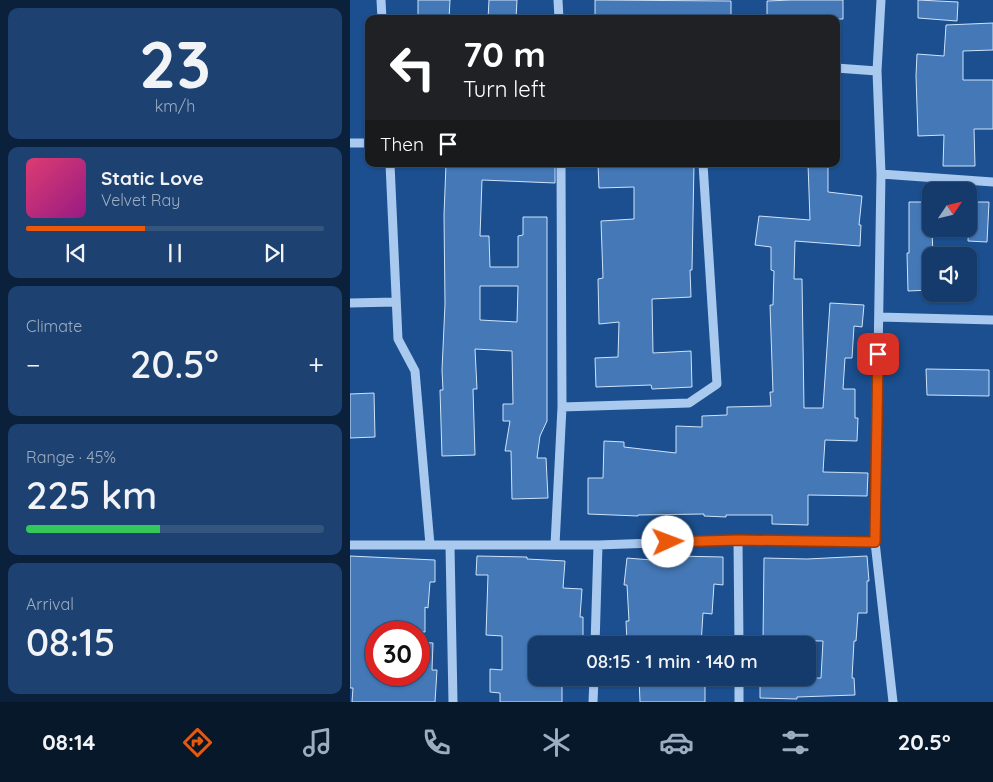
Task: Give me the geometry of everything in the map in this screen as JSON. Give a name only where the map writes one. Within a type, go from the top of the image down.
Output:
[{"type":"street","points":[[381,0],[382,15]]},
{"type":"street","points":[[558,0],[559,15]]},
{"type":"street","points":[[881,0],[878,71],[881,174],[875,542],[893,702]]},
{"type":"street","points":[[840,68],[878,71]]},
{"type":"street","points":[[350,142],[365,143]]},
{"type":"street","points":[[390,167],[398,339],[415,371],[430,545]]},
{"type":"street","points":[[555,545],[562,407],[561,167]]},
{"type":"street","points":[[562,407],[690,403],[718,384],[703,167]]},
{"type":"street","points":[[881,174],[993,182]]},
{"type":"street","points":[[350,303],[396,302]]},
{"type":"street","points":[[879,317],[993,320]]},
{"type":"street","points":[[350,545],[598,545],[738,540],[875,542]]},
{"type":"street","points":[[738,540],[739,636]]},
{"type":"street","points":[[595,636],[598,545]]},
{"type":"street","points":[[450,546],[453,702]]},
{"type":"street","points":[[593,702],[594,686]]},
{"type":"street","points":[[739,686],[739,702]]},
{"type":"building","points":[[418,0],[450,0],[449,15],[418,15]]},
{"type":"building","points":[[489,0],[517,0],[516,15],[488,15]]},
{"type":"building","points":[[595,0],[731,1],[731,15],[595,15]]},
{"type":"building","points":[[843,0],[843,19],[840,19],[840,15],[767,15],[767,1]]},
{"type":"building","points":[[918,0],[958,2],[957,21],[918,18]]},
{"type":"building","points":[[993,23],[993,50],[963,51],[963,80],[993,80],[993,129],[974,129],[975,166],[943,166],[944,135],[918,136],[917,54],[944,56],[946,25]]},
{"type":"building","points":[[446,167],[555,167],[555,183],[482,180],[480,236],[489,236],[490,267],[518,267],[518,236],[523,235],[523,217],[547,217],[547,421],[540,436],[537,458],[546,458],[548,498],[512,499],[511,451],[505,451],[510,421],[503,421],[503,404],[513,404],[512,351],[475,349],[477,389],[473,389],[475,455],[442,456],[440,390],[443,390],[445,304],[444,215]],"holes":[[[480,286],[518,286],[517,322],[480,320]]]},
{"type":"building","points":[[598,167],[694,167],[692,270],[690,270],[691,297],[652,299],[653,353],[691,351],[692,387],[652,389],[651,385],[596,387],[595,358],[618,357],[619,322],[599,324],[598,279],[603,278],[601,221],[634,219],[634,187],[599,188]]},
{"type":"building","points":[[808,167],[828,167],[828,192],[862,196],[859,225],[861,225],[860,246],[795,241],[794,279],[802,279],[804,408],[823,408],[830,303],[864,305],[862,327],[854,326],[852,358],[845,358],[843,389],[855,389],[855,418],[858,418],[857,441],[825,440],[823,472],[868,473],[867,496],[808,495],[808,525],[772,524],[772,515],[726,515],[726,517],[704,516],[704,514],[638,516],[588,514],[588,478],[603,478],[604,441],[624,442],[624,447],[676,453],[676,426],[702,427],[702,416],[727,415],[727,407],[771,406],[770,392],[773,392],[770,305],[773,305],[774,271],[771,270],[771,247],[755,245],[759,216],[810,220]]},
{"type":"building","points":[[909,202],[922,202],[922,238],[932,238],[933,247],[922,247],[922,290],[908,291],[907,253],[909,253]]},
{"type":"building","points":[[978,202],[989,202],[987,242],[968,241],[968,238],[978,238]]},
{"type":"building","points":[[926,369],[989,370],[989,396],[927,395]]},
{"type":"building","points":[[374,393],[375,437],[350,438],[350,394]]},
{"type":"building","points":[[350,556],[435,560],[435,582],[430,582],[428,608],[425,607],[425,621],[365,621],[365,686],[430,686],[430,643],[433,643],[432,670],[437,670],[435,702],[352,702],[353,688],[350,688]]},
{"type":"building","points":[[477,556],[527,557],[527,559],[565,561],[563,588],[582,589],[580,617],[583,617],[583,636],[528,636],[528,686],[562,686],[562,702],[500,702],[500,693],[490,692],[490,669],[502,670],[502,636],[486,635],[488,575],[476,575]]},
{"type":"building","points":[[676,556],[723,557],[723,585],[714,584],[712,614],[703,613],[702,636],[627,636],[626,621],[629,621],[627,585],[624,585],[627,558],[676,562]]},
{"type":"building","points":[[867,556],[869,581],[867,581],[867,613],[858,613],[856,641],[854,641],[852,678],[854,678],[855,695],[797,697],[797,699],[760,698],[760,686],[816,686],[816,678],[821,678],[823,641],[816,641],[816,636],[763,636],[764,558],[807,559]]},
{"type":"building","points":[[639,686],[705,686],[705,702],[640,702]]},
{"type":"route","points":[[668,542],[738,540],[875,542],[878,354]]}]
